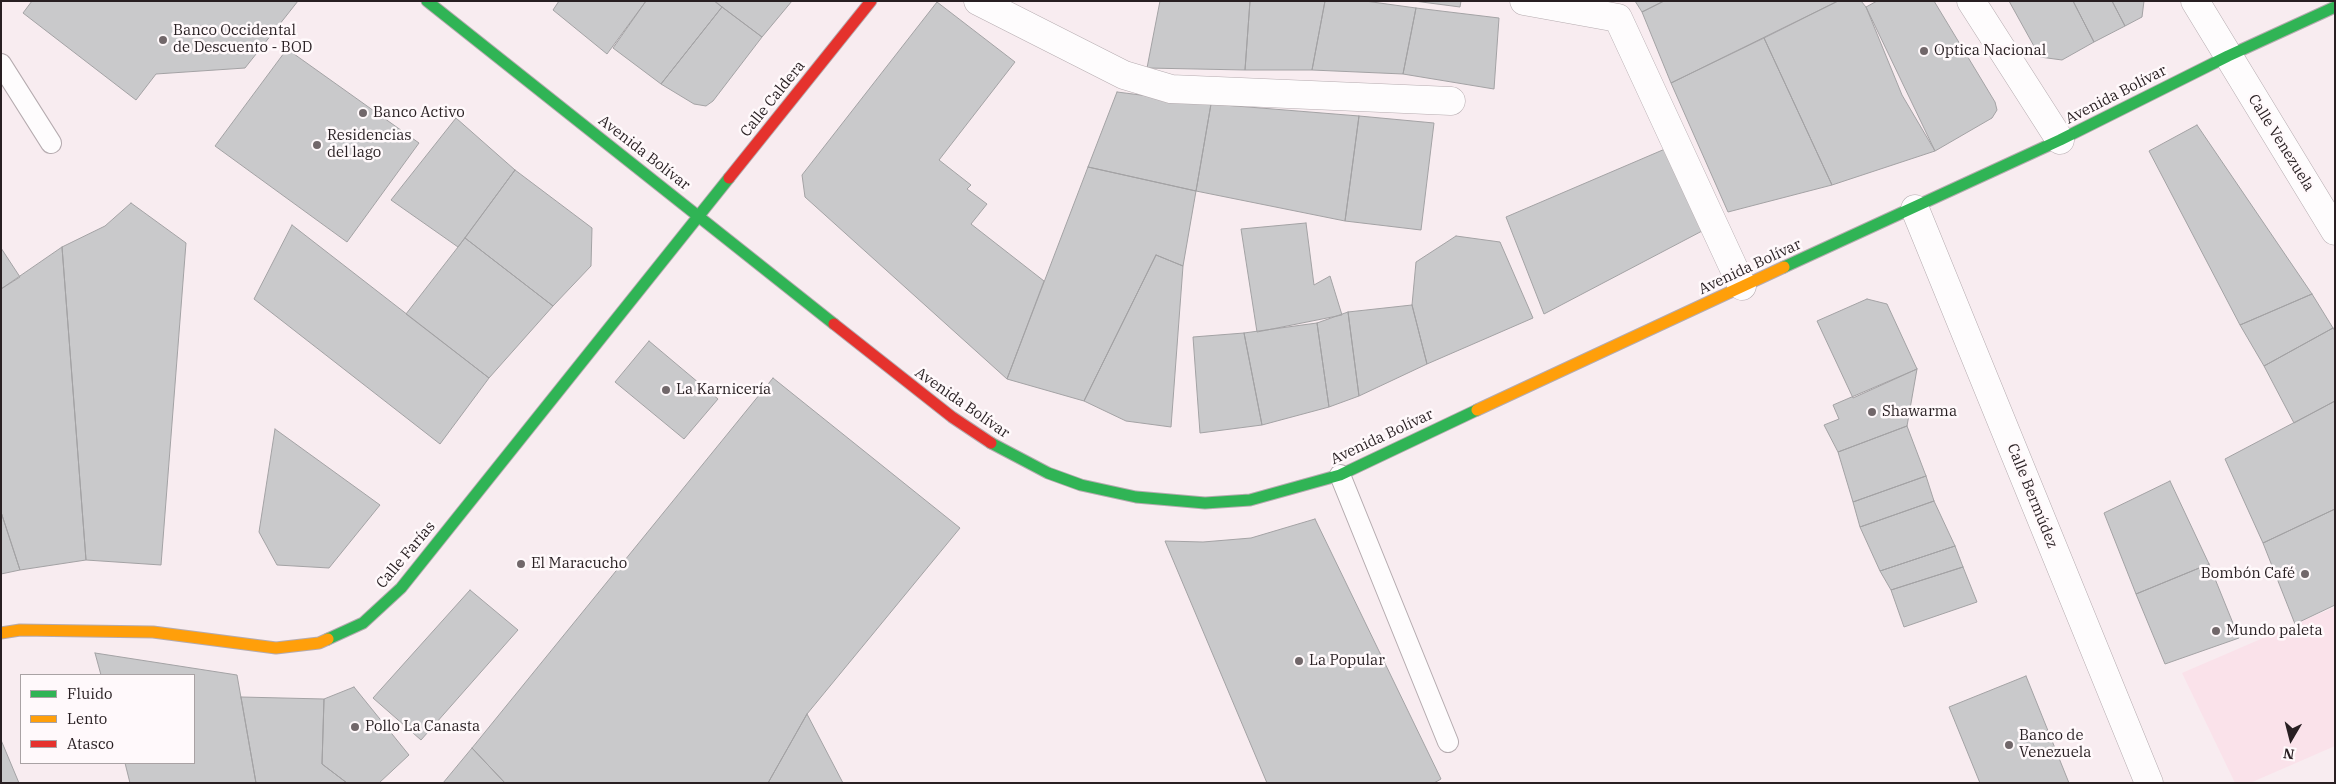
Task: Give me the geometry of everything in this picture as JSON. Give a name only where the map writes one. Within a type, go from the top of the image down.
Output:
[{"type":"street","name":"Avenida Bolívar","points":[[427,1],[952,417],[998,448],[1048,473],[1081,485],[1136,497],[1205,503],[1250,500],[1340,475],[1742,286],[2060,140],[2228,56],[2335,8]]},
{"type":"street","name":"Calle Caldera","points":[[698,215],[871,1]]},
{"type":"street","points":[[978,1],[1124,75],[1171,89],[1451,101]]},
{"type":"street","points":[[1524,1],[1618,18],[1742,286]]},
{"type":"street","points":[[1971,1],[2060,140]]},
{"type":"street","name":"Calle Venezuela","points":[[2195,1],[2335,231]]},
{"type":"street","name":"Calle Bermúdez","points":[[1914,208],[2149,783]]},
{"type":"street","name":"Calle Farías","points":[[1,633],[20,630],[153,632],[276,648],[320,643],[363,623],[401,588],[698,215]]},
{"type":"lane","points":[[1,64],[51,143]]},
{"type":"lane","points":[[1340,475],[1448,742]]},
{"type":"shaded area","points":[[2335,607],[2335,746],[2250,783],[2235,783],[2182,673]]},
{"type":"building","name":"Banco Occidental de Descuento - BOD","points":[[32,1],[298,1],[245,68],[156,74],[136,100],[23,13]]},
{"type":"building","points":[[559,1],[646,1],[607,54],[553,10]]},
{"type":"building","points":[[646,1],[715,1],[722,7],[661,84],[613,48]]},
{"type":"building","points":[[714,1],[792,1],[762,37]]},
{"type":"building","points":[[1160,1],[1250,1],[1245,70],[1147,68]]},
{"type":"building","points":[[1250,1],[1325,1],[1312,70],[1245,70]]},
{"type":"building","points":[[1325,1],[1365,1],[1416,8],[1403,74],[1312,70]]},
{"type":"building","points":[[1414,1],[1461,1],[1460,7]]},
{"type":"building","points":[[1635,1],[1664,1],[1642,12]]},
{"type":"building","points":[[1664,1],[1838,1],[1671,83],[1642,12]]},
{"type":"building","points":[[1838,1],[1861,1],[1866,7],[1935,151],[1832,185],[1764,38]]},
{"type":"building","name":"Optica Nacional","points":[[1877,1],[1934,1],[1995,102],[1997,110],[1992,118],[1935,151],[1902,95],[1866,7]]},
{"type":"building","points":[[2009,1],[2073,1],[2094,42],[2062,60],[2040,57]]},
{"type":"building","points":[[2073,1],[2112,1],[2125,26],[2094,42]]},
{"type":"building","points":[[2112,1],[2144,1],[2142,17],[2125,26]]},
{"type":"building","points":[[937,2],[1015,62],[939,160],[971,185],[967,189],[987,204],[971,224],[1044,281],[1007,379],[805,197],[802,175]]},
{"type":"building","points":[[722,7],[762,37],[713,101],[706,106],[694,104],[661,84]]},
{"type":"building","points":[[1416,8],[1499,18],[1494,89],[1403,74]]},
{"type":"building","points":[[1764,38],[1832,185],[1728,212],[1671,83]]},
{"type":"building","name":"Residencias del lago","points":[[287,49],[419,143],[347,242],[215,146]]},
{"type":"building","points":[[1117,92],[1211,104],[1196,191],[1088,167]]},
{"type":"building","points":[[1211,104],[1359,116],[1345,221],[1196,191]]},
{"type":"building","points":[[1359,116],[1434,123],[1421,230],[1345,221]]},
{"type":"building","points":[[456,118],[515,170],[458,247],[391,200]]},
{"type":"building","points":[[2197,125],[2312,294],[2240,325],[2149,151]]},
{"type":"building","points":[[1665,149],[1704,230],[1544,314],[1506,217]]},
{"type":"building","points":[[1088,167],[1196,191],[1183,266],[1156,255],[1084,401],[1007,379]]},
{"type":"building","points":[[515,170],[592,228],[591,266],[553,306],[465,238]]},
{"type":"building","points":[[131,203],[186,243],[161,565],[86,560],[62,247],[105,226]]},
{"type":"building","points":[[1306,223],[1314,285],[1330,276],[1342,315],[1257,332],[1241,229]]},
{"type":"building","points":[[292,225],[489,378],[440,444],[254,299]]},
{"type":"building","points":[[1456,236],[1500,242],[1533,318],[1427,364],[1412,305],[1416,262]]},
{"type":"building","points":[[465,238],[553,306],[489,378],[406,314]]},
{"type":"building","points":[[62,247],[86,560],[20,570],[1,512],[1,289]]},
{"type":"building","points":[[1,248],[20,277],[1,289]]},
{"type":"building","points":[[1156,255],[1183,266],[1171,427],[1126,421],[1084,401]]},
{"type":"building","points":[[2312,294],[2333,328],[2264,366],[2240,325]]},
{"type":"building","points":[[1867,299],[1887,304],[1917,369],[1853,398],[1817,321]]},
{"type":"building","points":[[1412,305],[1427,364],[1359,396],[1348,312]]},
{"type":"building","points":[[1348,312],[1359,396],[1329,407],[1317,323]]},
{"type":"building","points":[[1317,323],[1329,407],[1262,425],[1244,333]]},
{"type":"building","points":[[2333,328],[2335,331],[2335,401],[2294,423],[2264,366]]},
{"type":"building","points":[[1244,333],[1262,425],[1200,433],[1193,337]]},
{"type":"building","name":"La Karnicería","points":[[649,341],[718,399],[684,439],[615,382]]},
{"type":"building","name":"Shawarma","points":[[1917,369],[1907,426],[1838,452],[1824,425],[1839,419],[1833,405]]},
{"type":"building","points":[[773,378],[960,528],[807,714],[768,783],[505,783],[472,748]]},
{"type":"building","points":[[2335,401],[2335,509],[2263,543],[2225,459]]},
{"type":"building","points":[[1907,426],[1926,476],[1853,502],[1838,452]]},
{"type":"building","points":[[275,429],[380,505],[329,568],[277,565],[259,532]]},
{"type":"building","points":[[1926,476],[1934,501],[1860,527],[1853,502]]},
{"type":"building","points":[[2170,481],[2209,564],[2136,594],[2104,513]]},
{"type":"building","points":[[1934,501],[1955,546],[1880,571],[1860,527]]},
{"type":"building","name":"Bombón Café","points":[[2335,509],[2335,605],[2295,624],[2263,543]]},
{"type":"building","points":[[1,512],[20,570],[1,574]]},
{"type":"building","name":"La Popular","points":[[1315,519],[1441,779],[1434,783],[1267,783],[1165,541],[1203,542],[1251,538]]},
{"type":"building","points":[[1955,546],[1963,567],[1891,590],[1880,571]]},
{"type":"building","points":[[2209,564],[2239,638],[2165,664],[2136,594]]},
{"type":"building","points":[[1963,567],[1977,602],[1904,627],[1891,590]]},
{"type":"building","points":[[470,590],[518,630],[421,740],[373,698]]},
{"type":"building","points":[[95,653],[237,675],[256,783],[130,783],[125,764],[195,764],[195,674],[101,674]]},
{"type":"building","name":"Banco de Venezuela","points":[[2026,676],[2069,783],[1980,783],[1949,707]]},
{"type":"building","name":"Pollo La Canasta","points":[[354,687],[409,755],[379,783],[347,783],[322,764],[324,699]]},
{"type":"building","points":[[241,697],[324,699],[322,764],[347,783],[256,783]]},
{"type":"building","points":[[807,714],[843,783],[768,783]]},
{"type":"building","points":[[1,740],[19,783],[1,783]]},
{"type":"building","points":[[472,748],[505,783],[443,783]]},
{"type":"traffic: fast","points":[[427,1],[834,324]]},
{"type":"traffic: fast","points":[[1784,267],[2060,140],[2228,56],[2335,7]]},
{"type":"traffic: fast","points":[[328,639],[363,623],[401,588],[729,178]]},
{"type":"traffic: fast","points":[[991,443],[1048,473],[1081,485],[1136,497],[1205,503],[1250,500],[1340,475],[1477,410]]},
{"type":"traffic: slow","points":[[1477,410],[1784,267]]},
{"type":"traffic: slow","points":[[1,633],[20,630],[153,632],[276,648],[319,643],[328,639]]},
{"type":"traffic: jam","points":[[729,178],[871,1]]},
{"type":"traffic: jam","points":[[834,324],[952,417],[991,443]]},
{"type":"place","name":"Banco Occidental de Descuento - BOD","points":[[163,40]]},
{"type":"place","name":"Optica Nacional","points":[[1924,51]]},
{"type":"place","name":"Banco Activo","points":[[363,113]]},
{"type":"place","name":"Residencias del lago","points":[[317,145]]},
{"type":"place","name":"La Karnicería","points":[[666,390]]},
{"type":"place","name":"Shawarma","points":[[1872,412]]},
{"type":"place","name":"El Maracucho","points":[[521,564]]},
{"type":"place","name":"Bombón Café","points":[[2305,574]]},
{"type":"place","name":"Mundo paleta","points":[[2216,631]]},
{"type":"place","name":"La Popular","points":[[1299,661]]},
{"type":"place","name":"Pollo La Canasta","points":[[355,727]]},
{"type":"place","name":"Banco de Venezuela","points":[[2009,745]]}]
